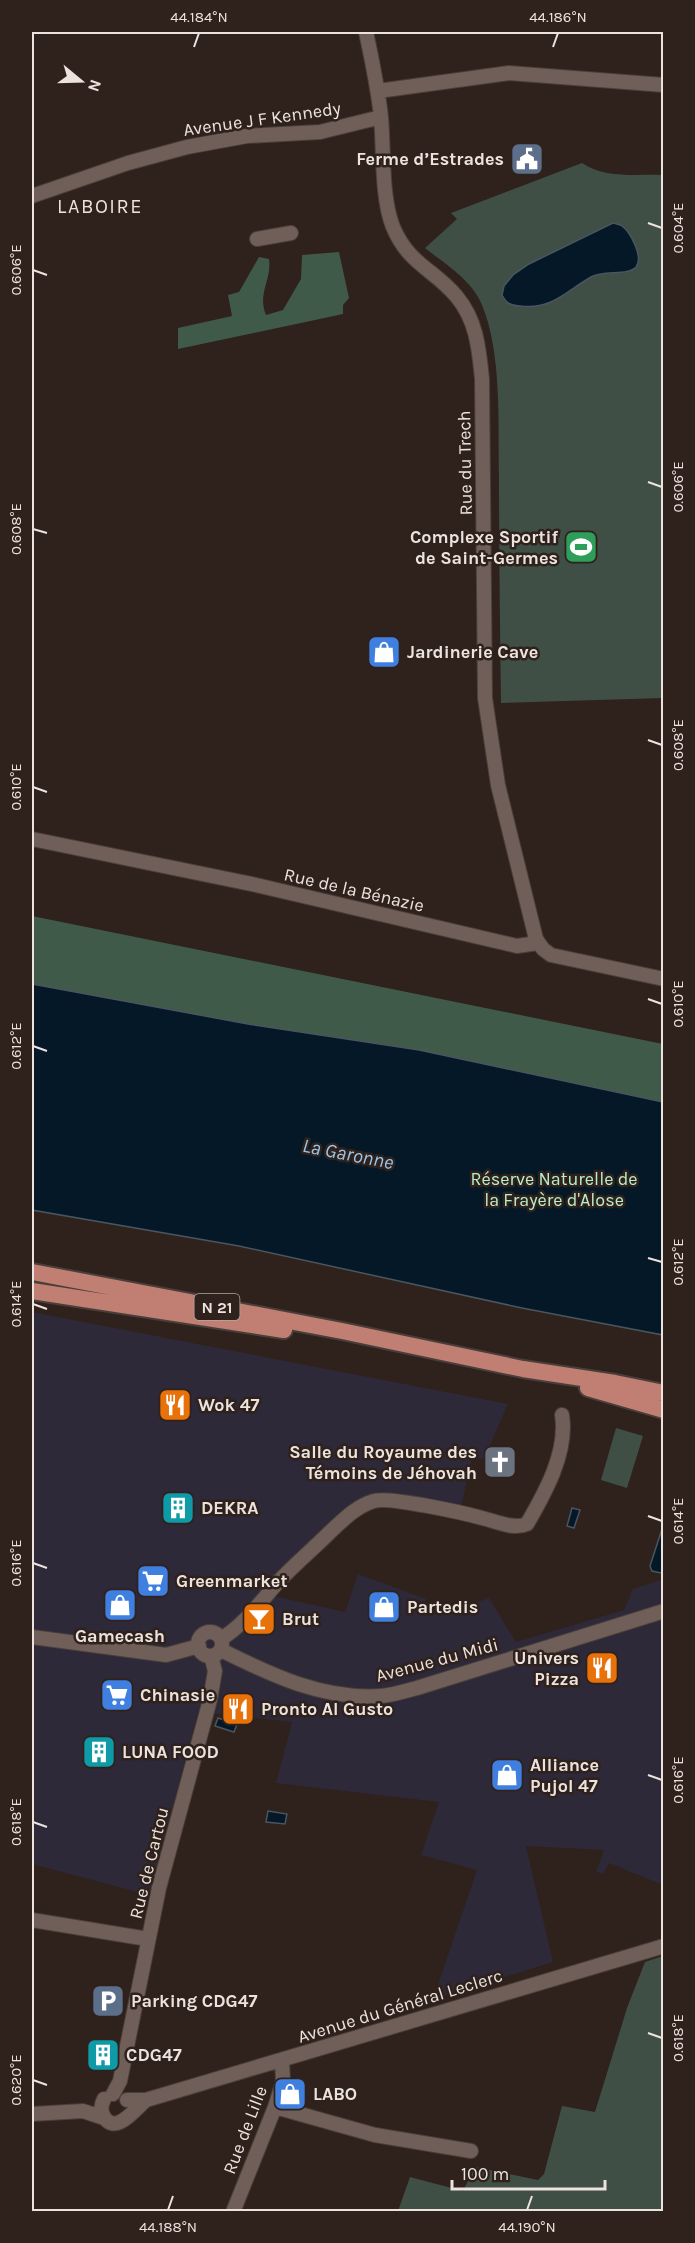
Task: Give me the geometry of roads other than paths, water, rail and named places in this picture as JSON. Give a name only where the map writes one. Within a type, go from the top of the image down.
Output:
[{"type":"main road","name":"N 21","points":[[32,1272],[342,1330],[401,1345]]},
{"type":"main road","name":"N 21","points":[[32,1291],[240,1325],[401,1345]]},
{"type":"main road","points":[[401,1345],[663,1393]]},
{"type":"main road","points":[[523,1369],[663,1410]]},
{"type":"street","points":[[366,32],[381,117]]},
{"type":"street","points":[[378,91],[509,73],[663,85]]},
{"type":"street","name":"Avenue J F Kennedy","points":[[32,196],[187,147],[247,136],[320,132],[381,117]]},
{"type":"street","name":"Rue du Trech","points":[[381,117],[387,200],[393,226],[402,245],[416,262],[450,289],[462,303],[470,317],[478,344],[482,379],[484,698],[498,784],[538,943]]},
{"type":"street","points":[[257,239],[291,233]]},
{"type":"street","name":"Rue de la Bénazie","points":[[32,839],[256,885],[517,946],[538,943]]},
{"type":"street","points":[[538,943],[551,955],[663,979]]},
{"type":"street","points":[[32,1637],[158,1654],[175,1653],[199,1647],[200,1638],[206,1633],[213,1632],[218,1648],[289,1571],[349,1515],[373,1501],[390,1499],[511,1525],[527,1524],[548,1483],[562,1446],[564,1428],[562,1415]]},
{"type":"street","name":"Avenue du Midi","points":[[199,1647],[202,1653],[218,1648],[282,1679],[313,1688],[346,1696],[382,1696],[417,1688],[663,1611]]},
{"type":"street","name":"Rue de Cartou","points":[[120,2101],[120,2081],[159,1888],[210,1700],[218,1648]]},
{"type":"street","points":[[32,1920],[148,1939]]},
{"type":"street","name":"Avenue du Général Leclerc","points":[[32,2114],[83,2111],[120,2101],[146,2100],[663,1946]]},
{"type":"street","name":"Rue de Lille","points":[[233,2211],[275,2107],[283,2081],[282,2061]]},
{"type":"street","points":[[120,2101],[120,2123],[111,2123],[104,2118],[101,2107],[120,2101]]},
{"type":"street","points":[[275,2107],[375,2135],[471,2151]]},
{"type":"street","name":"Avenue du Général Leclerc","points":[[83,2111],[104,2118]]},
{"type":"water","points":[[613,223],[625,229],[635,245],[638,263],[632,270],[596,275],[558,298],[541,305],[514,305],[504,298],[502,295],[504,286],[513,275],[529,264]]},
{"type":"water","name":"La Garonne","points":[[32,984],[248,1024],[419,1050],[663,1102],[663,1335],[522,1308],[239,1246],[32,1210]]},
{"type":"water","points":[[572,1508],[580,1510],[574,1528],[567,1526]]},
{"type":"water","points":[[663,1526],[663,1571],[661,1573],[652,1571],[650,1566]]},
{"type":"water","points":[[218,1718],[237,1724],[234,1732],[215,1726]]},
{"type":"water","points":[[268,1811],[287,1814],[285,1824],[266,1822]]},
{"type":"place","name":"Ferme d’Estrades","points":[[527,159]]},
{"type":"place","name":"Complexe Sportif de Saint-Germes","points":[[581,547]]},
{"type":"place","name":"Jardinerie Cave","points":[[384,652]]},
{"type":"place","name":"Wok 47","points":[[175,1405]]},
{"type":"place","name":"Salle du Royaume des Témoins de Jéhovah","points":[[500,1462]]},
{"type":"place","name":"DEKRA","points":[[178,1508]]},
{"type":"place","name":"Greenmarket","points":[[153,1581]]},
{"type":"place","name":"Gamecash","points":[[120,1605]]},
{"type":"place","name":"Partedis","points":[[384,1607]]},
{"type":"place","name":"Brut","points":[[259,1619]]},
{"type":"place","name":"Univers Pizza","points":[[602,1668]]},
{"type":"place","name":"Chinasie","points":[[117,1695]]},
{"type":"place","name":"Pronto Al Gusto","points":[[238,1709]]},
{"type":"place","name":"LUNA FOOD","points":[[99,1752]]},
{"type":"place","name":"Alliance Pujol 47","points":[[507,1775]]},
{"type":"place","name":"Parking CDG47","points":[[108,2001]]},
{"type":"place","name":"CDG47","points":[[103,2055]]},
{"type":"place","name":"LABO","points":[[290,2094]]},
{"type":"district","name":"LABOIRE","points":[[100,206]]},
{"type":"park label","name":"Réserve Naturelle de la Frayère d'Alose","points":[[554,1189]]}]
